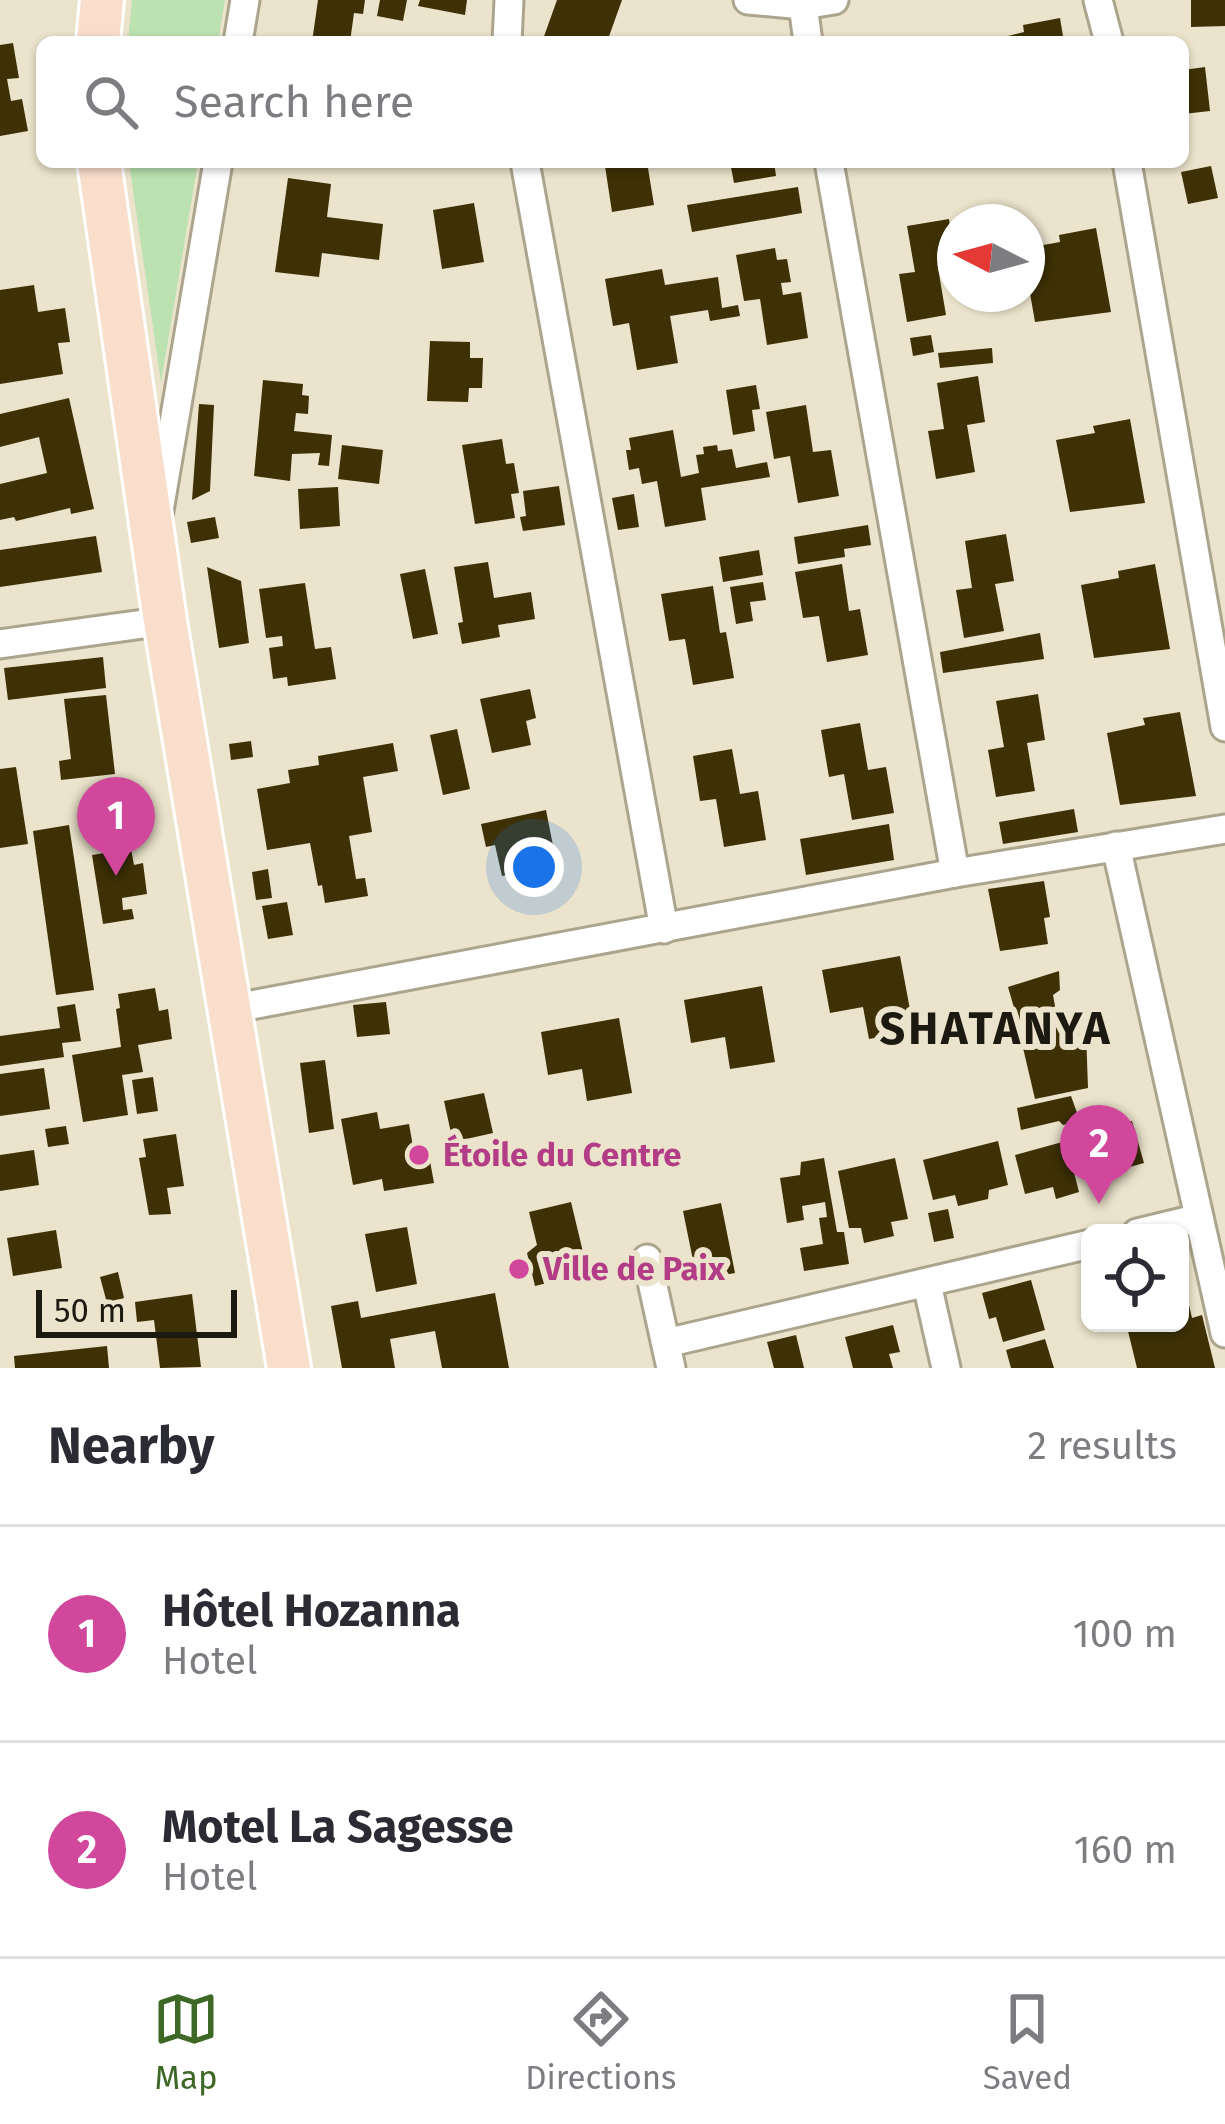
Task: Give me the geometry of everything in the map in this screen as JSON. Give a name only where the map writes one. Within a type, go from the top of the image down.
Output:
[{"type":"main road","points":[[99,36],[102,0]]},
{"type":"main road","points":[[100,168],[165,621],[289,1368]]},
{"type":"street","points":[[239,36],[245,0]]},
{"type":"street","points":[[507,36],[509,0]]},
{"type":"street","points":[[748,0],[803,5],[834,0]]},
{"type":"street","points":[[1098,0],[1107,36]]},
{"type":"street","points":[[803,5],[807,36]]},
{"type":"street","points":[[154,545],[217,168]]},
{"type":"street","points":[[526,168],[664,929]]},
{"type":"street","points":[[830,168],[955,873]]},
{"type":"street","points":[[1127,168],[1225,727]]},
{"type":"street","points":[[0,644],[165,621]]},
{"type":"street","points":[[230,1009],[955,873],[1225,829]]},
{"type":"street","points":[[1117,847],[1225,1333]]},
{"type":"street","points":[[1174,1224],[1199,1218]]},
{"type":"street","points":[[647,1259],[668,1355],[1081,1246]]},
{"type":"street","points":[[927,1284],[946,1368]]},
{"type":"green space","points":[[132,0],[225,0],[219,36],[129,36]]},
{"type":"green space","points":[[130,168],[197,168],[161,382]]},
{"type":"building","points":[[318,0],[365,0],[363,14],[354,13],[351,36],[313,36]]},
{"type":"building","points":[[380,0],[407,0],[403,21],[377,16]]},
{"type":"building","points":[[420,0],[467,0],[465,15],[418,6]]},
{"type":"building","points":[[557,0],[622,0],[609,36],[544,36]]},
{"type":"building","points":[[1191,0],[1225,0],[1225,26],[1191,27]]},
{"type":"building","points":[[1060,18],[1063,36],[1008,36],[1024,32],[1023,25]]},
{"type":"building","points":[[13,43],[19,78],[7,79],[11,101],[22,99],[28,131],[0,136],[0,45]]},
{"type":"building","points":[[1205,67],[1210,111],[1189,113],[1189,69]]},
{"type":"building","points":[[1211,166],[1218,198],[1188,204],[1181,172]]},
{"type":"building","points":[[605,168],[648,168],[654,205],[612,212]]},
{"type":"building","points":[[731,168],[775,168],[776,176],[734,183]]},
{"type":"building","points":[[288,178],[331,184],[327,217],[383,224],[379,260],[322,253],[319,277],[275,272]]},
{"type":"building","points":[[798,187],[802,213],[692,232],[687,205]]},
{"type":"building","points":[[474,203],[484,262],[442,269],[433,210]]},
{"type":"building","points":[[937,221],[937,312],[946,315],[907,322],[899,274],[915,272],[907,226]]},
{"type":"building","points":[[1096,228],[1111,312],[1035,322],[1033,312],[1045,312],[1045,245],[1060,242],[1059,235]]},
{"type":"building","points":[[775,248],[777,260],[787,259],[791,282],[781,283],[783,295],[801,292],[808,338],[767,345],[760,299],[744,301],[736,255]]},
{"type":"building","points":[[662,269],[665,285],[718,277],[722,308],[738,305],[740,316],[710,321],[708,310],[670,316],[678,363],[637,370],[629,323],[613,326],[605,279]]},
{"type":"building","points":[[34,285],[38,312],[65,308],[70,342],[58,343],[63,374],[0,384],[0,290]]},
{"type":"building","points":[[931,335],[934,352],[913,356],[910,338]]},
{"type":"building","points":[[430,341],[470,342],[470,358],[483,358],[482,388],[469,388],[468,402],[427,401]]},
{"type":"building","points":[[992,348],[993,363],[940,368],[938,353]]},
{"type":"building","points":[[978,376],[985,422],[967,425],[975,472],[936,479],[928,431],[944,429],[937,383]]},
{"type":"building","points":[[263,380],[303,384],[302,395],[309,396],[308,414],[296,413],[294,431],[332,435],[329,466],[318,465],[320,453],[292,454],[290,481],[254,476]]},
{"type":"building","points":[[756,385],[760,409],[752,410],[755,431],[733,435],[726,390]]},
{"type":"building","points":[[69,398],[94,509],[71,514],[70,508],[16,521],[14,517],[0,520],[0,484],[47,473],[39,437],[0,447],[0,414]]},
{"type":"building","points":[[199,404],[214,405],[210,491],[192,500]]},
{"type":"building","points":[[806,405],[813,452],[831,450],[839,496],[798,503],[790,456],[774,459],[766,412]]},
{"type":"building","points":[[1130,419],[1145,503],[1070,512],[1056,440],[1095,433],[1093,426]]},
{"type":"building","points":[[673,430],[681,477],[699,473],[696,455],[704,454],[703,447],[717,445],[718,451],[732,449],[736,468],[767,462],[770,477],[701,488],[706,520],[665,527],[657,481],[642,484],[639,468],[629,470],[626,450],[631,450],[629,438]]},
{"type":"building","points":[[502,439],[506,464],[514,463],[519,493],[511,494],[515,518],[475,524],[462,445]]},
{"type":"building","points":[[342,445],[383,450],[379,484],[338,479]]},
{"type":"building","points":[[559,486],[565,525],[523,531],[523,491]]},
{"type":"building","points":[[338,487],[340,526],[300,529],[298,489]]},
{"type":"building","points":[[634,494],[639,527],[618,530],[612,498]]},
{"type":"building","points":[[215,517],[219,538],[191,543],[187,522]]},
{"type":"building","points":[[868,525],[871,545],[844,549],[845,557],[798,564],[794,537]]},
{"type":"building","points":[[1006,534],[1014,581],[995,584],[1004,631],[964,638],[956,590],[972,588],[965,541]]},
{"type":"building","points":[[96,536],[102,572],[0,587],[0,550]]},
{"type":"building","points":[[759,550],[763,575],[723,582],[719,557]]},
{"type":"building","points":[[488,562],[494,598],[531,592],[535,619],[498,625],[500,637],[462,644],[454,567]]},
{"type":"building","points":[[842,564],[849,611],[860,609],[868,655],[827,662],[819,616],[803,618],[795,572]]},
{"type":"building","points":[[1155,564],[1170,649],[1094,658],[1081,585],[1119,578],[1118,571]]},
{"type":"building","points":[[207,567],[241,581],[249,643],[219,648]]},
{"type":"building","points":[[425,569],[438,634],[413,639],[400,574]]},
{"type":"building","points":[[763,582],[766,600],[750,602],[753,621],[736,624],[730,587]]},
{"type":"building","points":[[305,583],[315,649],[331,647],[336,679],[288,686],[287,677],[273,679],[269,648],[283,646],[282,636],[266,638],[259,589]]},
{"type":"building","points":[[713,586],[720,633],[726,632],[734,678],[693,685],[685,639],[669,641],[661,594]]},
{"type":"building","points":[[1040,633],[1044,659],[943,673],[940,652]]},
{"type":"building","points":[[103,657],[106,688],[8,700],[4,668]]},
{"type":"building","points":[[530,689],[536,718],[526,721],[531,745],[492,753],[480,699]]},
{"type":"building","points":[[1038,694],[1045,740],[1027,743],[1035,791],[996,797],[988,750],[1004,747],[996,701]]},
{"type":"building","points":[[106,695],[115,774],[61,780],[59,761],[71,759],[64,699]]},
{"type":"building","points":[[1180,712],[1196,796],[1120,805],[1107,733],[1145,725],[1143,718]]},
{"type":"building","points":[[860,723],[868,770],[886,767],[894,813],[852,820],[844,774],[829,777],[821,730]]},
{"type":"building","points":[[457,729],[470,789],[443,795],[430,735]]},
{"type":"building","points":[[251,741],[253,757],[231,760],[229,744]]},
{"type":"building","points":[[393,743],[398,771],[363,777],[372,832],[349,836],[356,879],[365,878],[368,896],[325,903],[310,843],[267,850],[257,789],[290,783],[288,770],[319,765],[318,756]]},
{"type":"building","points":[[732,749],[740,794],[758,791],[766,840],[724,847],[716,799],[700,801],[693,756]]},
{"type":"building","points":[[16,767],[28,844],[0,848],[0,769]]},
{"type":"building","points":[[1074,809],[1078,832],[1003,844],[999,822]]},
{"type":"building","points":[[546,810],[560,881],[516,890],[512,874],[502,876],[495,845],[486,847],[481,824]]},
{"type":"building","points":[[889,824],[894,860],[806,875],[800,839]]},
{"type":"building","points":[[69,825],[94,990],[56,995],[33,831]]},
{"type":"building","points":[[131,849],[134,865],[143,863],[147,894],[122,898],[123,910],[132,909],[134,919],[103,924],[92,855]]},
{"type":"building","points":[[268,869],[272,898],[256,900],[252,872]]},
{"type":"building","points":[[1044,881],[1050,917],[1044,918],[1048,944],[1000,951],[988,889]]},
{"type":"building","points":[[287,902],[293,935],[268,939],[262,906]]},
{"type":"building","points":[[900,956],[914,1031],[869,1039],[863,1007],[830,1013],[822,970]]},
{"type":"building","points":[[1059,971],[1060,990],[1053,995],[1059,1028],[1076,1025],[1078,1034],[1086,1032],[1088,1088],[1035,1099],[1020,1035],[1054,1028],[1055,1022],[1021,1032],[1008,987]]},
{"type":"building","points":[[762,986],[775,1062],[730,1069],[725,1037],[691,1043],[684,1000]]},
{"type":"building","points":[[155,988],[159,1011],[168,1009],[172,1039],[138,1045],[143,1072],[122,1075],[128,1115],[83,1122],[72,1055],[121,1047],[118,994]]},
{"type":"building","points":[[386,1002],[390,1034],[357,1037],[353,1005]]},
{"type":"building","points":[[75,1004],[81,1041],[62,1043],[64,1057],[0,1066],[0,1036],[60,1028],[57,1007]]},
{"type":"building","points":[[619,1018],[632,1093],[587,1101],[582,1069],[548,1075],[541,1032]]},
{"type":"building","points":[[325,1060],[334,1129],[309,1133],[300,1063]]},
{"type":"building","points":[[44,1068],[50,1109],[0,1116],[0,1074]]},
{"type":"building","points":[[153,1077],[158,1111],[137,1114],[132,1080]]},
{"type":"building","points":[[484,1093],[493,1133],[453,1142],[444,1101]]},
{"type":"building","points":[[1071,1096],[1080,1121],[1021,1130],[1017,1108]]},
{"type":"building","points":[[377,1112],[380,1129],[409,1124],[414,1152],[428,1150],[434,1183],[384,1191],[382,1179],[353,1185],[341,1119]]},
{"type":"building","points":[[1132,1121],[1144,1163],[1108,1173],[1095,1131]]},
{"type":"building","points":[[66,1126],[69,1144],[48,1147],[45,1129]]},
{"type":"building","points":[[176,1134],[184,1186],[167,1188],[171,1214],[149,1215],[139,1158],[146,1157],[143,1139]]},
{"type":"building","points":[[998,1141],[1008,1185],[989,1190],[988,1199],[958,1206],[955,1195],[933,1200],[923,1160]]},
{"type":"building","points":[[1066,1141],[1079,1192],[1056,1199],[1053,1187],[1025,1194],[1015,1155]]},
{"type":"building","points":[[34,1150],[39,1185],[0,1191],[0,1155]]},
{"type":"building","points":[[824,1158],[837,1232],[844,1232],[849,1264],[804,1271],[800,1248],[823,1244],[819,1218],[827,1217],[825,1202],[802,1206],[804,1220],[787,1223],[780,1178],[800,1175],[801,1162]]},
{"type":"building","points":[[895,1158],[908,1219],[891,1222],[894,1236],[864,1243],[861,1228],[849,1228],[838,1171]]},
{"type":"building","points":[[571,1202],[588,1273],[535,1286],[527,1253],[537,1245],[529,1212]]},
{"type":"building","points":[[721,1203],[735,1273],[697,1280],[683,1211]]},
{"type":"building","points":[[948,1209],[954,1238],[934,1242],[928,1213]]},
{"type":"building","points":[[407,1227],[417,1284],[376,1292],[365,1234]]},
{"type":"building","points":[[56,1230],[62,1268],[13,1276],[7,1238]]},
{"type":"building","points":[[118,1272],[124,1298],[107,1303],[100,1277]]},
{"type":"building","points":[[1031,1280],[1045,1330],[1003,1342],[996,1317],[989,1319],[982,1293]]},
{"type":"building","points":[[495,1293],[509,1368],[442,1368],[435,1331],[390,1339],[395,1368],[342,1368],[331,1306],[358,1301],[361,1318]]},
{"type":"building","points":[[192,1294],[201,1367],[160,1368],[154,1320],[137,1322],[135,1302]]},
{"type":"building","points":[[1189,1305],[1192,1318],[1202,1315],[1215,1368],[1137,1368],[1128,1332],[1189,1332]]},
{"type":"building","points":[[893,1325],[900,1352],[889,1354],[893,1368],[853,1368],[845,1337]]},
{"type":"building","points":[[796,1335],[804,1368],[774,1368],[767,1342]]},
{"type":"building","points":[[1045,1339],[1054,1368],[1011,1368],[1006,1350]]},
{"type":"building","points":[[107,1346],[109,1368],[15,1368],[14,1356]]},
{"type":"place","name":"Hôtel Hozanna","points":[[116,876]]},
{"type":"place","name":"Étoile du Centre","points":[[419,1155]]},
{"type":"place","name":"Motel La Sagesse","points":[[1099,1204]]},
{"type":"place","name":"Ville de Paix","points":[[519,1269]]},
{"type":"district","name":"SHATANYA","points":[[996,1029]]}]
